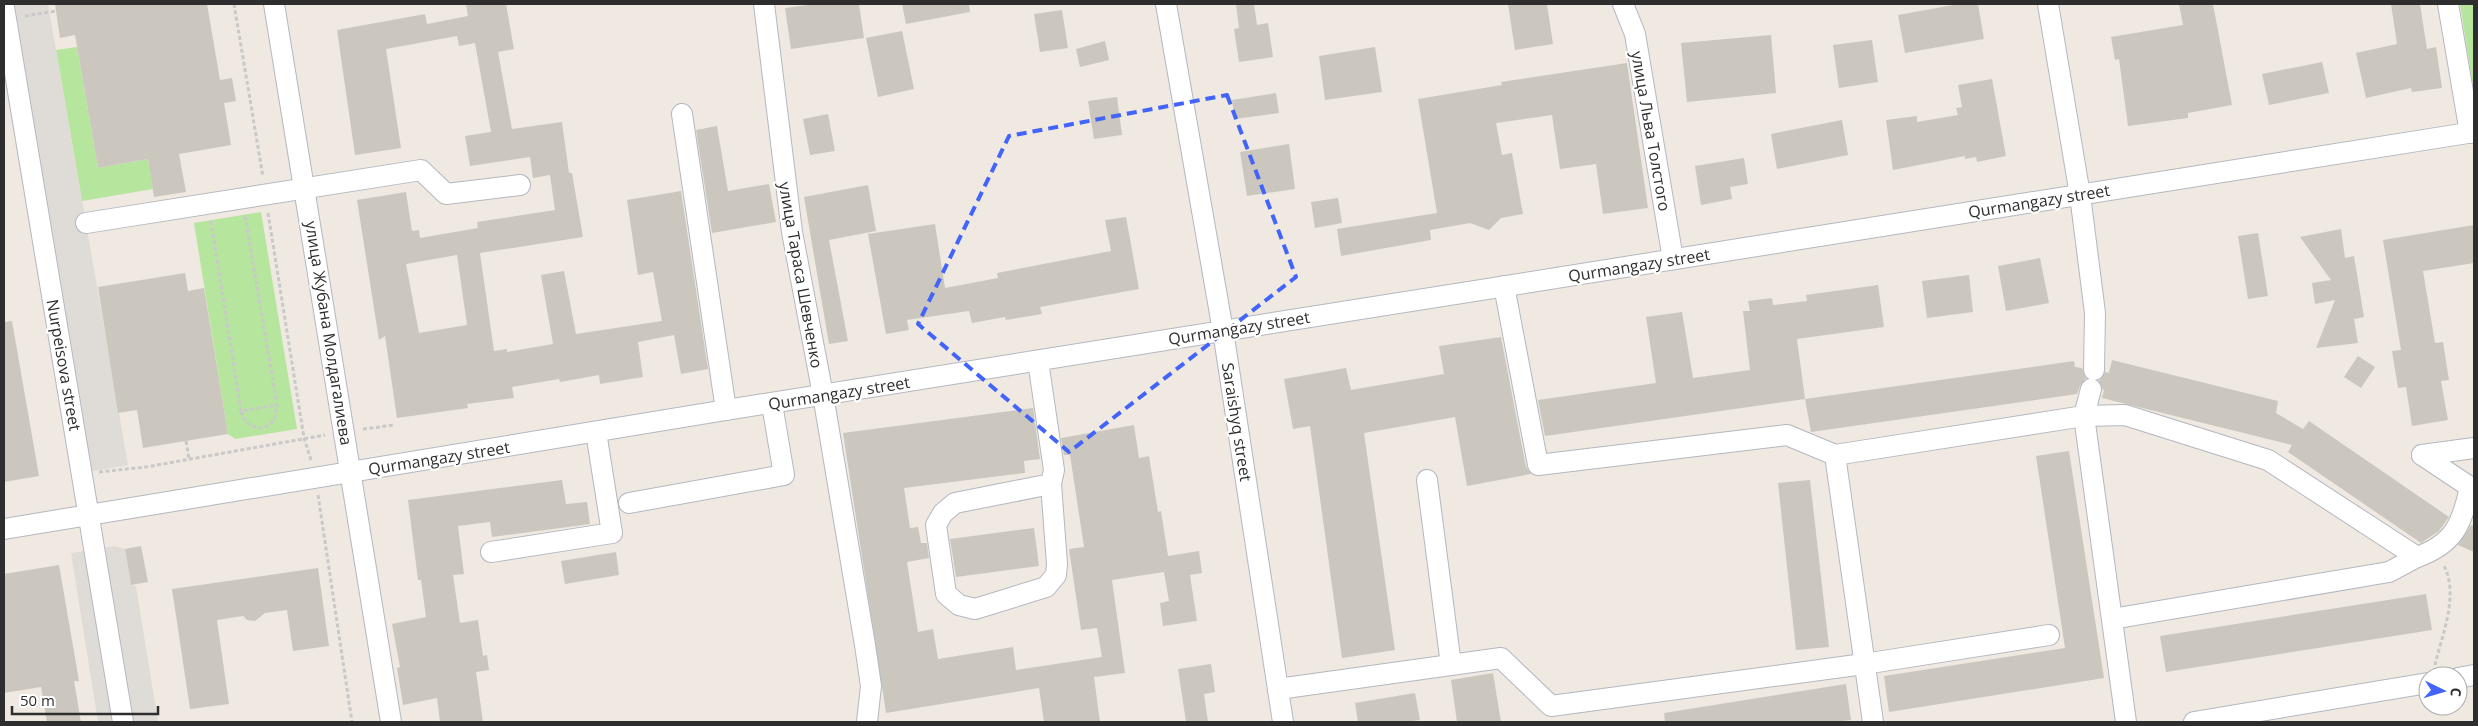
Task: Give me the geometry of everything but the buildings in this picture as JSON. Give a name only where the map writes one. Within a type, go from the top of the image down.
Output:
[{"type":"street","name":"улица Жубана Молдагалиева","points":[[274,4],[352,473],[391,722]]},
{"type":"street","name":"улица Тараса Шевченко","points":[[764,4],[788,203],[803,301],[823,395],[866,653],[870,686],[867,722]]},
{"type":"street","name":"Saraishyq street","points":[[1166,4],[1223,331],[1284,722]]},
{"type":"street","name":"улица Льва Толстого","points":[[1623,4],[1634,34],[1673,259]]},
{"type":"street","points":[[2048,4],[2080,195],[2095,313],[2093,380],[2084,416],[2126,722]]},
{"type":"street","points":[[2448,4],[2472,133]]},
{"type":"street","name":"Nurpeisova street","points":[[5,13],[123,722]]},
{"type":"street","points":[[682,114],[726,410]]},
{"type":"street","name":"Qurmangazy street","points":[[4,529],[726,410],[2472,133]]},
{"type":"street","points":[[86,223],[421,170],[446,194],[520,185]]},
{"type":"street","points":[[1504,286],[1538,465],[1787,435],[1835,455],[2084,416],[2125,415],[2268,460],[2426,554]]},
{"type":"street","points":[[1038,361],[1054,470],[1051,484],[1057,564],[1056,575],[1046,587],[975,609],[959,605],[946,594],[936,525],[943,513],[954,502],[1051,484]]},
{"type":"street","points":[[629,503],[784,476],[772,404]]},
{"type":"street","points":[[491,552],[612,533],[596,432]]},
{"type":"street","points":[[2112,619],[2390,572],[2449,540],[2466,506],[2472,488],[2422,455],[2474,448]]},
{"type":"street","points":[[1835,455],[1873,722]]},
{"type":"street","points":[[1427,480],[1451,665]]},
{"type":"street","points":[[1278,689],[1502,658],[1552,706],[1864,664],[2049,635]]},
{"type":"street","points":[[2202,722],[2418,678]]},
{"type":"path","points":[[234,4],[304,438],[316,478],[352,722]]},
{"type":"path","points":[[5,13],[56,11]]},
{"type":"path","points":[[208,203],[241,411],[243,419],[249,425],[264,428],[274,421],[277,406],[242,198]]},
{"type":"path","points":[[241,411],[277,406]]},
{"type":"path","points":[[82,473],[146,467],[304,438],[395,425]]},
{"type":"path","points":[[186,441],[189,458]]},
{"type":"path","points":[[2426,554],[2446,571],[2450,599],[2433,666]]},
{"type":"highlighted area","points":[[1227,95],[1296,277],[1069,452],[918,324],[1009,136]]},
{"type":"green space","points":[[2460,4],[2474,4],[2474,92]]},
{"type":"green space","points":[[77,47],[98,168],[148,159],[153,189],[82,201],[56,50]]},
{"type":"green space","points":[[261,212],[297,429],[235,439],[228,434],[194,223]]},
{"type":"shaded area","points":[[4,4],[48,4],[128,465],[72,475],[4,75]]},
{"type":"shaded area","points":[[115,546],[125,549],[131,585],[136,586],[158,722],[98,722],[71,553]]}]
